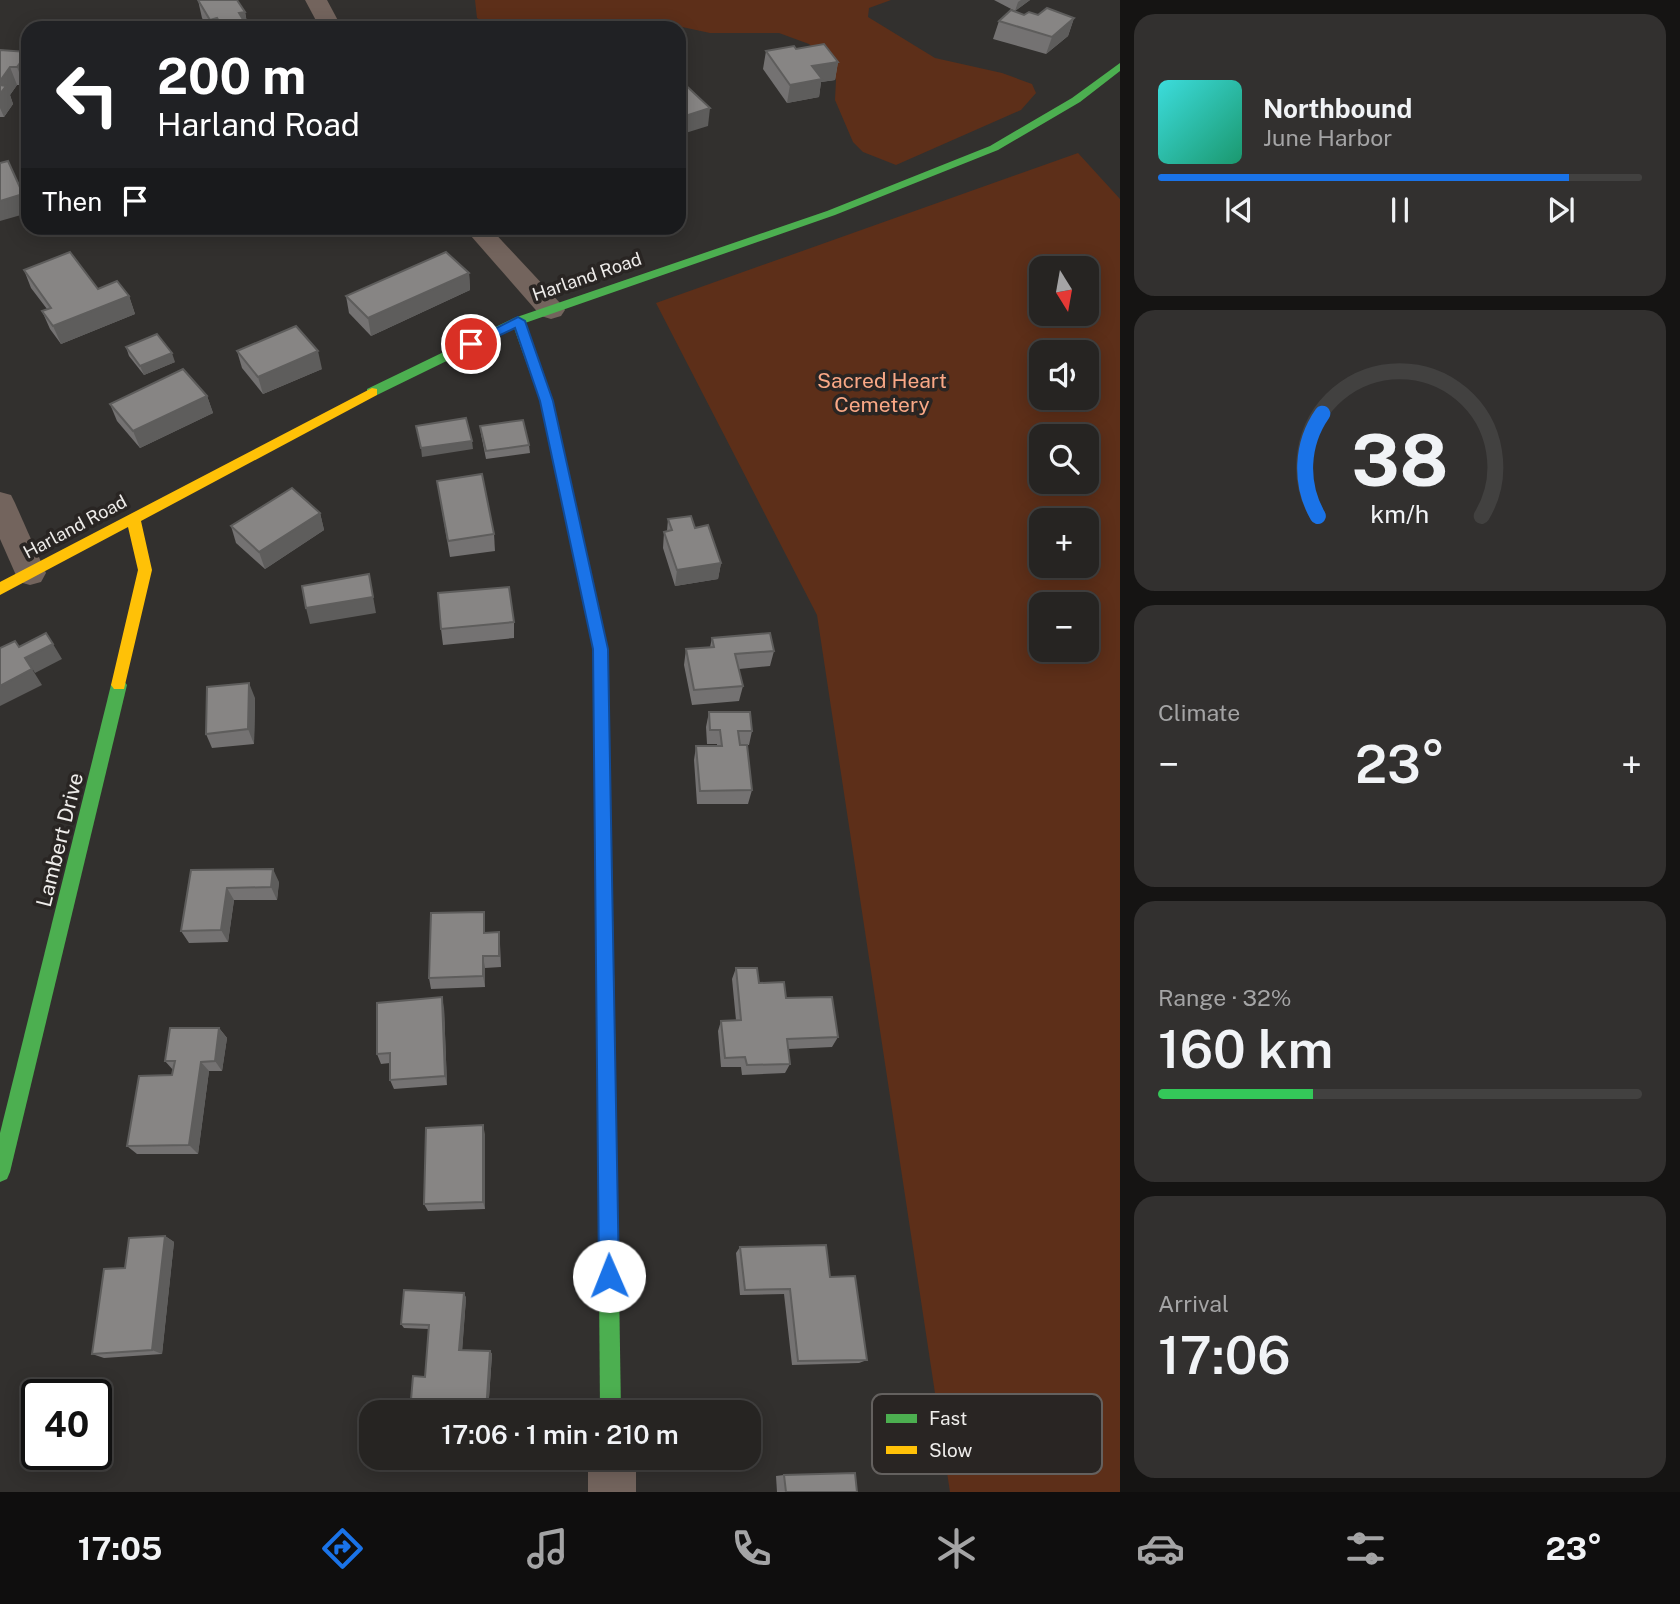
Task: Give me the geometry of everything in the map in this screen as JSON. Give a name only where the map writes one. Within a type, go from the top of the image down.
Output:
[{"type":"street","points":[[316,0],[327,21]]},
{"type":"street","name":"Harland Road","points":[[0,589],[328,413],[518,321],[831,213],[994,148],[1076,100],[1120,66]]},
{"type":"street","points":[[482,235],[551,310]]},
{"type":"street","points":[[518,321],[546,401],[601,649],[611,1400]]},
{"type":"street","points":[[0,503],[30,573]]},
{"type":"street","name":"Lambert Drive","points":[[0,1172],[84,835],[145,570],[133,517]]},
{"type":"street","points":[[612,1470],[612,1492]]},
{"type":"green space","points":[[475,0],[891,0],[869,8],[868,17],[935,58],[1002,73],[1032,84],[1036,93],[1021,110],[896,165],[863,152],[853,142],[835,100],[836,80],[827,61],[809,44],[779,33],[710,33],[686,28],[686,21],[482,21],[477,18]]},
{"type":"green space","name":"Sacred Heart Cemetery","points":[[1078,153],[1120,199],[1120,1492],[950,1492],[947,1474],[1102,1474],[1102,1394],[935,1394],[817,615],[656,303]]},
{"type":"building","points":[[198,0],[237,0],[245,12],[239,13],[244,21],[219,21],[217,18],[210,20]]},
{"type":"building","points":[[1047,8],[1074,18],[1052,37],[999,21],[1011,10],[1024,15],[1029,12],[1038,15]]},
{"type":"building","points":[[824,44],[838,62],[812,66],[822,79],[790,85],[766,51],[794,46],[796,49]]},
{"type":"building","points":[[0,50],[21,52],[21,62],[17,67],[10,67],[0,81]]},
{"type":"building","points":[[686,86],[710,108],[686,116]]},
{"type":"building","points":[[8,161],[21,195],[0,201],[0,163]]},
{"type":"building","points":[[70,252],[98,289],[117,281],[129,296],[53,326],[42,311],[51,308],[24,270]]},
{"type":"building","points":[[446,252],[469,273],[368,318],[346,296]]},
{"type":"building","points":[[296,326],[318,351],[258,377],[237,351]]},
{"type":"building","points":[[157,334],[172,353],[140,366],[126,347]]},
{"type":"building","points":[[183,369],[207,396],[133,431],[110,404]]},
{"type":"building","points":[[466,418],[472,441],[421,448],[416,426]]},
{"type":"building","points":[[523,420],[529,445],[486,451],[480,426]]},
{"type":"building","points":[[482,474],[494,534],[448,541],[437,481]]},
{"type":"building","points":[[292,488],[320,513],[259,552],[231,526]]},
{"type":"building","points":[[691,516],[695,528],[708,525],[721,563],[677,570],[664,532],[672,530],[668,519]]},
{"type":"building","points":[[369,574],[373,597],[306,608],[302,586]]},
{"type":"building","points":[[509,587],[514,622],[441,629],[438,593]]},
{"type":"building","points":[[46,633],[53,644],[25,658],[32,669],[0,686],[0,648],[15,641],[19,647]]},
{"type":"building","points":[[770,633],[774,651],[735,654],[743,686],[694,690],[686,649],[714,647],[712,638]]},
{"type":"building","points":[[249,683],[248,729],[206,734],[207,687]]},
{"type":"building","points":[[709,712],[750,712],[752,731],[738,731],[740,745],[747,745],[752,790],[700,791],[696,746],[722,746],[720,730],[710,730]]},
{"type":"building","points":[[273,869],[271,887],[227,888],[221,930],[181,931],[191,870]]},
{"type":"building","points":[[484,912],[484,933],[499,932],[499,956],[483,956],[483,976],[429,978],[431,913]]},
{"type":"building","points":[[736,968],[757,968],[759,983],[784,982],[786,998],[832,997],[838,1037],[787,1039],[790,1064],[747,1065],[745,1057],[725,1058],[721,1021],[741,1020]]},
{"type":"building","points":[[442,997],[445,1076],[390,1080],[390,1053],[377,1054],[377,1003]]},
{"type":"building","points":[[170,1028],[219,1028],[215,1061],[201,1062],[189,1145],[127,1146],[139,1076],[172,1075],[175,1061],[165,1061]]},
{"type":"building","points":[[483,1125],[483,1202],[424,1204],[426,1128]]},
{"type":"building","points":[[165,1236],[152,1350],[92,1354],[104,1269],[125,1268],[129,1238]]},
{"type":"building","points":[[826,1245],[830,1277],[855,1276],[867,1360],[798,1361],[790,1289],[745,1290],[740,1247]]},
{"type":"building","points":[[404,1290],[464,1293],[459,1350],[490,1351],[487,1400],[411,1400],[413,1376],[425,1377],[429,1325],[401,1324]]},
{"type":"building","points":[[855,1473],[857,1492],[786,1492],[784,1475]]},
{"type":"traffic: fast","points":[[372,392],[518,321],[831,213],[994,148],[1076,100],[1120,66]]},
{"type":"traffic: fast","points":[[518,321],[546,401],[601,649],[603,813]]},
{"type":"traffic: fast","points":[[0,1172],[119,685]]},
{"type":"traffic: fast","points":[[606,1027],[611,1400]]},
{"type":"traffic: slow","points":[[0,589],[372,392]]},
{"type":"traffic: slow","points":[[119,685],[145,570],[133,517]]},
{"type":"traffic: slow","points":[[603,813],[606,1027]]},
{"type":"route","points":[[471,344],[518,321],[546,401],[601,649],[609,1276]]}]
